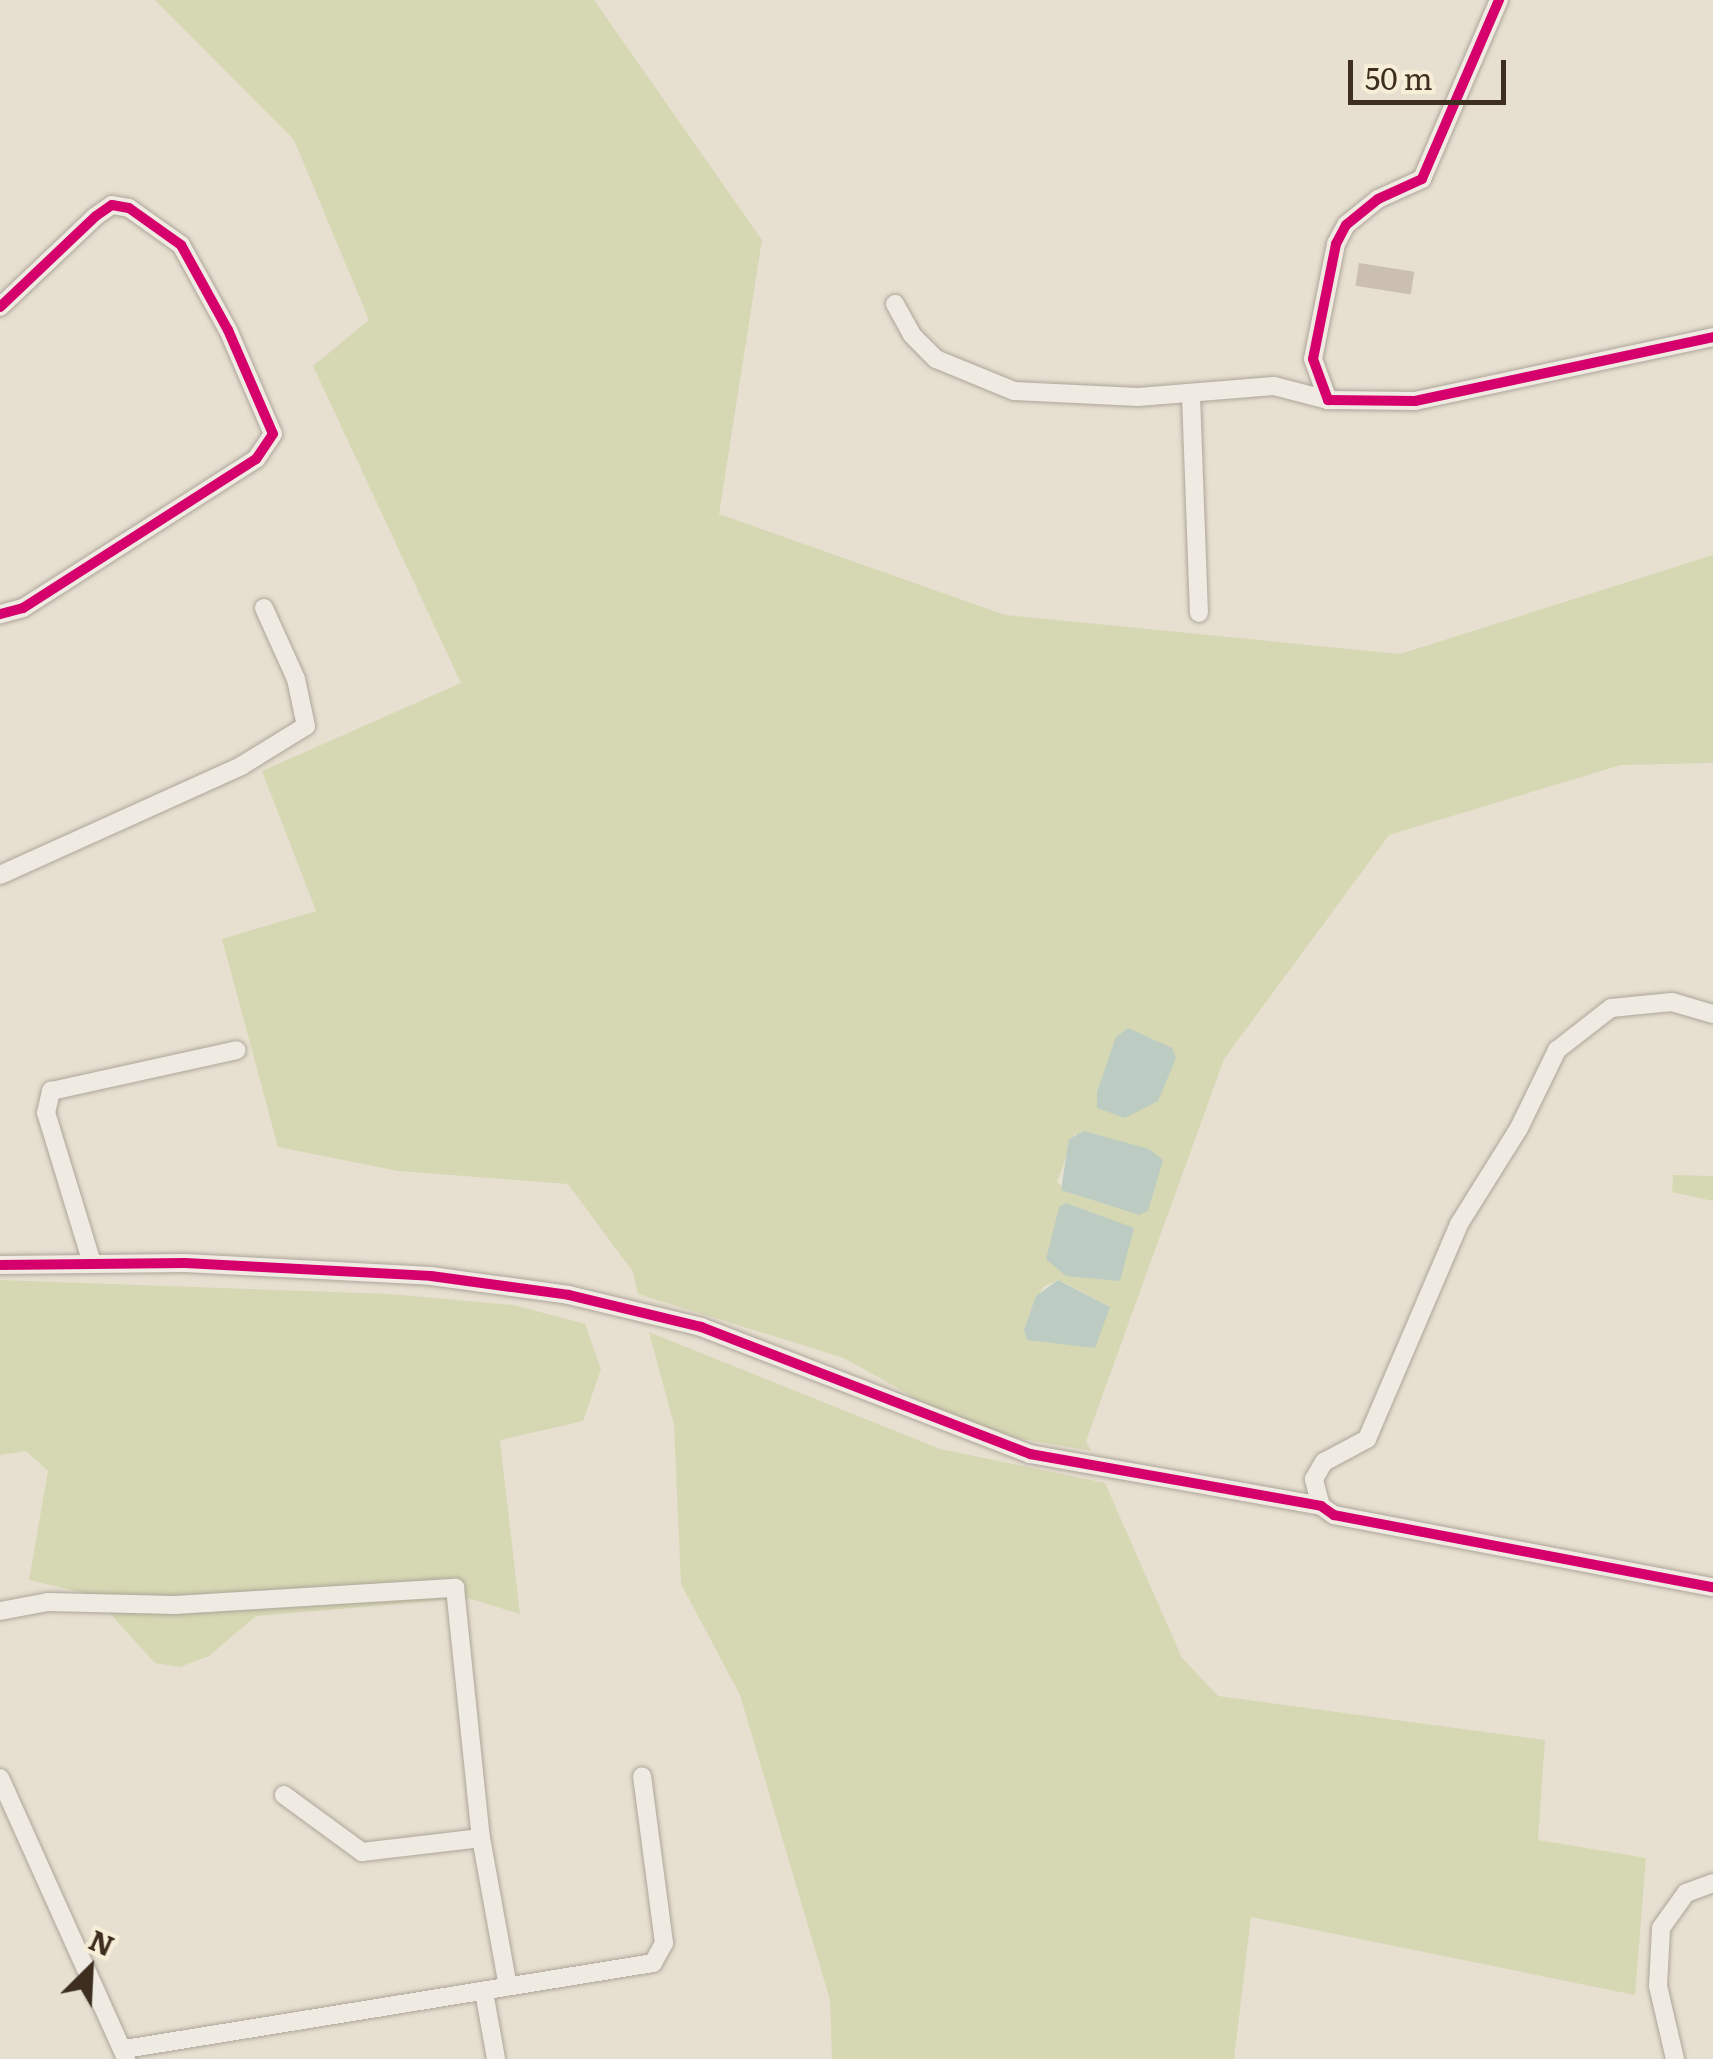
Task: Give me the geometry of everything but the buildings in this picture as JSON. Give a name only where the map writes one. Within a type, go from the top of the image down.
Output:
[{"type":"street","points":[[1328,400],[1313,359],[1336,244],[1346,225],[1378,199],[1422,179],[1499,0]]},
{"type":"street","points":[[0,306],[96,216],[112,205],[129,208],[181,245],[228,330],[272,434],[256,459],[23,608],[0,614]]},
{"type":"street","points":[[895,304],[924,347],[970,378],[1033,393],[1191,396],[1274,386],[1328,400],[1416,401],[1713,337]]},
{"type":"street","points":[[1191,396],[1199,613]]},
{"type":"street","points":[[0,875],[241,766],[306,726],[296,679],[264,608]]},
{"type":"street","points":[[1321,1506],[1314,1479],[1324,1462],[1367,1439],[1459,1224],[1519,1128],[1557,1050],[1610,1008],[1672,1002],[1713,1014]]},
{"type":"street","points":[[92,1263],[46,1113],[51,1090],[238,1050]]},
{"type":"street","points":[[0,1266],[92,1263],[431,1276],[569,1295],[701,1327],[1030,1454],[1321,1506],[1334,1516],[1713,1588]]},
{"type":"street","points":[[0,1611],[48,1602],[175,1605],[456,1588],[481,1838],[508,1986]]},
{"type":"street","points":[[0,1778],[125,2054],[642,1966],[662,1954],[642,1776]]},
{"type":"street","points":[[284,1796],[362,1852],[481,1838]]},
{"type":"street","points":[[1675,2059],[1658,1986],[1661,1928],[1686,1893],[1713,1883]]},
{"type":"street","points":[[484,1992],[496,2059]]},
{"type":"green space","points":[[155,0],[594,0],[762,240],[719,514],[1005,615],[1400,654],[1713,555],[1713,763],[1621,765],[1389,835],[1224,1059],[1086,1441],[1091,1451],[998,1435],[940,1412],[844,1358],[638,1294],[633,1272],[568,1184],[398,1171],[278,1147],[222,939],[316,911],[262,771],[461,683],[313,366],[369,320],[294,140]],"holes":[[[1075,1133],[1139,1215],[1067,1192],[1057,1182]],[[1058,1280],[1067,1284],[1110,1307],[1027,1319],[1043,1287]]]},
{"type":"green space","points":[[1673,1175],[1713,1176],[1713,1201],[1672,1192]]},
{"type":"green space","points":[[0,1280],[389,1294],[514,1305],[585,1324],[601,1369],[583,1421],[500,1440],[520,1614],[468,1598],[256,1616],[209,1656],[180,1667],[155,1663],[93,1595],[29,1580],[48,1471],[26,1451],[0,1455]]},
{"type":"green space","points":[[649,1332],[940,1449],[1105,1483],[1182,1658],[1218,1696],[1545,1740],[1538,1840],[1646,1858],[1635,1995],[1251,1917],[1234,2059],[832,2059],[830,2000],[740,1695],[681,1584],[674,1425]]},
{"type":"shaded area","points":[[1128,1028],[1172,1048],[1176,1058],[1158,1101],[1125,1118],[1097,1108],[1097,1092],[1116,1037]]},
{"type":"shaded area","points":[[1084,1131],[1149,1149],[1163,1160],[1148,1211],[1139,1215],[1061,1190],[1069,1139]]},
{"type":"shaded area","points":[[1066,1203],[1134,1228],[1120,1281],[1066,1276],[1046,1259],[1059,1207]]},
{"type":"shaded area","points":[[1058,1280],[1110,1307],[1095,1348],[1027,1340],[1024,1330],[1036,1296]]},
{"type":"cycle path","points":[[1499,0],[1422,179],[1378,199],[1346,225],[1336,244],[1313,359],[1328,400],[1415,401],[1713,337]]},
{"type":"cycle path","points":[[0,307],[96,216],[112,205],[129,208],[181,245],[228,330],[273,434],[256,459],[23,608],[0,614]]},
{"type":"cycle path","points":[[0,1265],[185,1263],[431,1276],[569,1295],[701,1327],[1030,1454],[1321,1506],[1334,1515],[1713,1587]]}]
